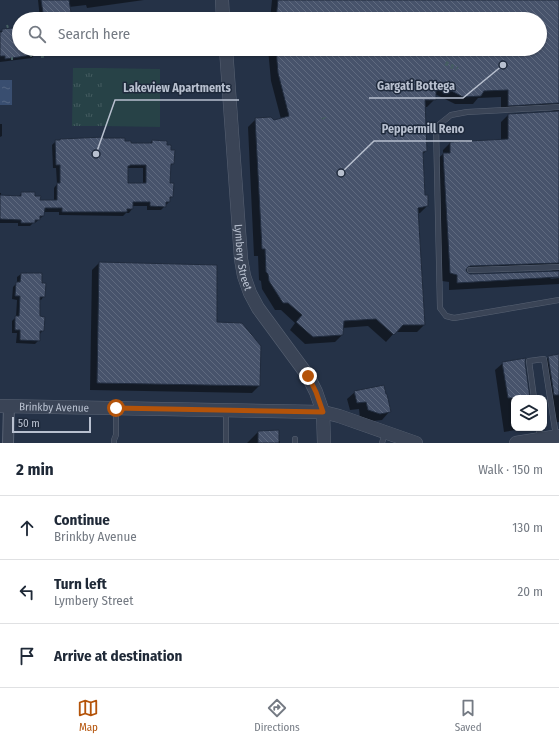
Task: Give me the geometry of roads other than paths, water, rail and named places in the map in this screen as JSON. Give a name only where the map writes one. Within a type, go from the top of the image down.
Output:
[{"type":"street","points":[[222,0],[223,12]]},
{"type":"street","name":"Lymbery Street","points":[[226,56],[241,259],[244,276],[250,293],[258,308],[308,376],[316,392],[323,412],[324,443]]},
{"type":"street","points":[[5,406],[8,443]]},
{"type":"street","name":"Brinkby Avenue","points":[[5,406],[323,412],[340,416],[391,439],[416,443]]},
{"type":"street","points":[[516,443],[535,438],[558,437]]},
{"type":"lane","points":[[559,107],[468,112],[451,115],[436,127],[440,308],[446,316],[454,318],[559,300]]},
{"type":"lane","points":[[470,270],[559,267]]},
{"type":"lane","points":[[534,395],[529,361],[544,359],[558,437]]},
{"type":"lane","points":[[114,443],[116,435],[116,408]]},
{"type":"lane","points":[[226,410],[226,442]]},
{"type":"water","points":[[0,80],[12,80],[12,105],[0,105]]},
{"type":"place","name":"Gargati Bottega","points":[[503,65]]},
{"type":"place","name":"Lakeview Apartments","points":[[96,154]]},
{"type":"place","name":"Peppermill Reno","points":[[341,173]]}]
